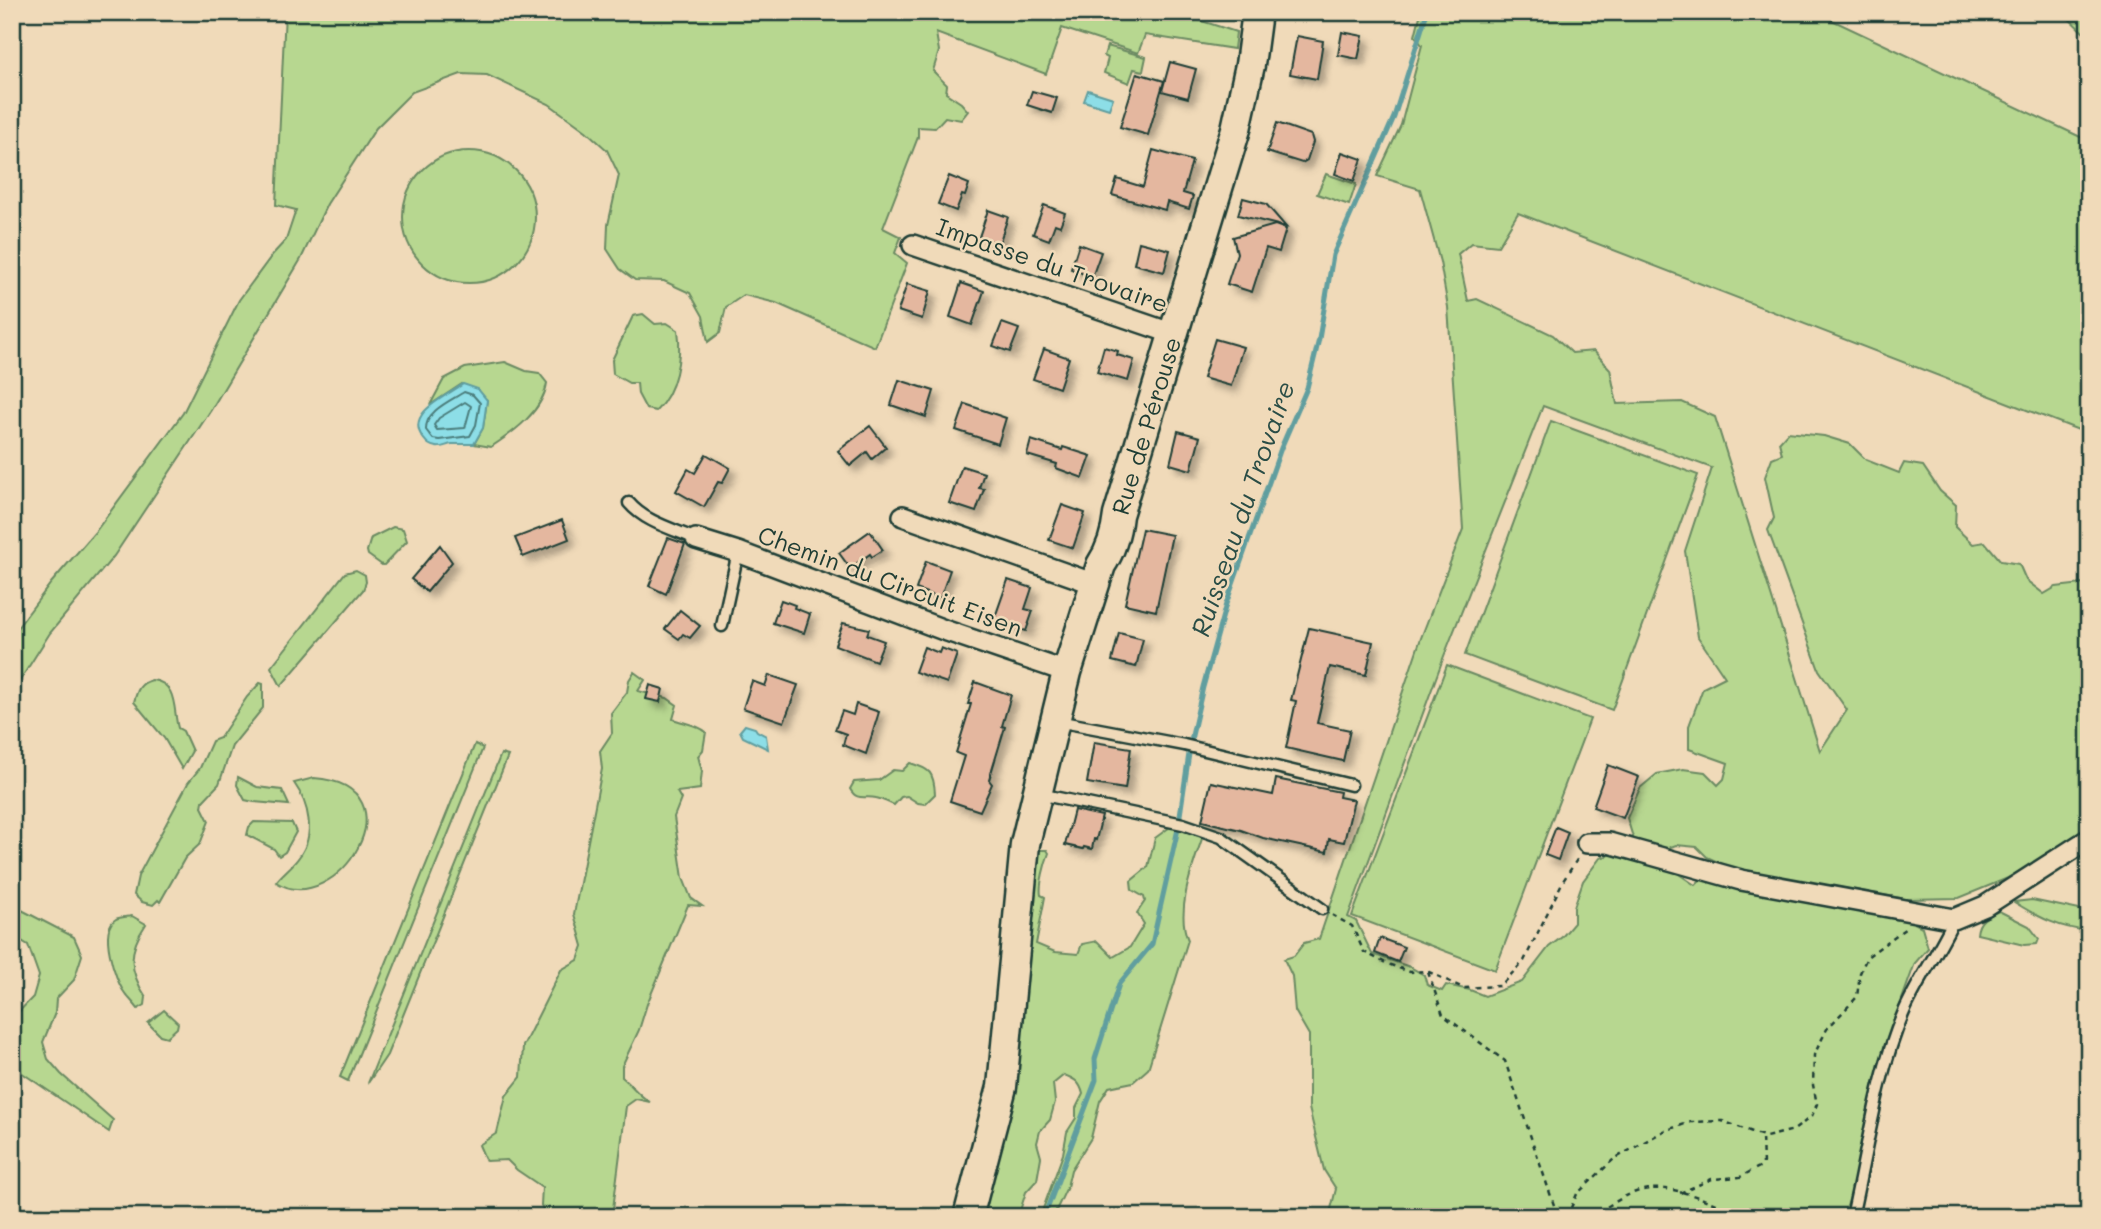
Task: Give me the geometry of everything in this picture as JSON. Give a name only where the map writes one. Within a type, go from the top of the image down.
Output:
[{"type":"street","name":"Rue de Pérouse","points":[[968,1217],[1002,1087],[1017,910],[1036,793],[1067,673],[1116,531],[1118,514],[1239,120],[1257,12]]},
{"type":"street","name":"Impasse du Trovaire","points":[[913,245],[1174,334]]},
{"type":"street","points":[[903,516],[1096,584]]},
{"type":"street","name":"Chemin du Circuit Eisen","points":[[696,539],[1067,673]]},
{"type":"street","points":[[1587,843],[1609,843],[1741,880],[1954,919],[1984,906],[2089,839]]},
{"type":"lane","points":[[629,503],[637,513],[647,519],[696,539]]},
{"type":"lane","points":[[722,626],[738,552]]},
{"type":"lane","points":[[1054,720],[1195,747],[1350,785]]},
{"type":"lane","points":[[1036,793],[1179,823],[1222,837],[1322,909]]},
{"type":"lane","points":[[1852,1217],[1888,1054],[1903,1013],[1942,947],[1954,919]]},
{"type":"path","points":[[1322,909],[1352,926],[1364,952],[1410,972],[1427,971],[1463,988],[1500,986],[1524,961],[1563,881],[1587,843]]},
{"type":"path","points":[[1567,1217],[1577,1194],[1614,1159],[1664,1130],[1691,1122],[1722,1121],[1766,1137],[1794,1130],[1812,1116],[1817,1104],[1814,1055],[1826,1029],[1857,997],[1860,973],[1867,957],[1921,914]]},
{"type":"path","points":[[1427,971],[1443,1015],[1505,1061],[1558,1217]]},
{"type":"path","points":[[1680,1193],[1712,1179],[1740,1178],[1763,1165],[1762,1135]]},
{"type":"path","points":[[1590,1217],[1635,1193],[1660,1189],[1700,1197],[1743,1217]]},
{"type":"green space","points":[[285,12],[1174,12],[1236,32],[1234,49],[1145,35],[1138,53],[1062,28],[1046,74],[936,33],[939,51],[933,71],[947,85],[946,93],[968,111],[961,120],[945,117],[935,128],[918,127],[918,137],[883,228],[901,237],[895,253],[907,263],[875,347],[776,303],[744,295],[726,307],[720,333],[708,342],[703,316],[690,293],[664,281],[635,280],[620,269],[607,249],[608,225],[619,175],[607,150],[586,131],[549,104],[487,75],[461,74],[412,92],[376,128],[327,204],[301,259],[211,410],[114,556],[50,633],[12,693],[12,635],[51,583],[96,531],[183,413],[239,300],[286,240],[296,210],[276,205]]},
{"type":"green space","points":[[1421,12],[1815,12],[2089,141],[2089,434],[1518,213],[1498,246],[1471,243],[1458,254],[1468,301],[1477,299],[1553,335],[1572,353],[1594,351],[1610,369],[1617,404],[1682,402],[1715,417],[1820,751],[1847,710],[1819,670],[1768,530],[1774,518],[1765,477],[1772,458],[1782,454],[1779,442],[1788,432],[1824,436],[1850,444],[1866,460],[1899,473],[1904,463],[1923,466],[1940,491],[1956,505],[1955,527],[1973,544],[1985,542],[2001,561],[2019,564],[2026,580],[2044,594],[2056,587],[2082,584],[2089,589],[2089,827],[2048,856],[2008,878],[1959,898],[1906,899],[1809,882],[1788,881],[1733,869],[1707,857],[1697,847],[1636,847],[1627,818],[1640,788],[1657,774],[1683,769],[1705,772],[1718,785],[1724,779],[1728,763],[1689,749],[1689,726],[1703,688],[1725,677],[1698,637],[1685,551],[1712,468],[1543,406],[1444,656],[1348,917],[1356,921],[1372,954],[1410,967],[1424,975],[1427,985],[1442,991],[1446,985],[1485,996],[1522,982],[1549,947],[1574,923],[1574,907],[1583,881],[1600,858],[1616,853],[1664,864],[1695,885],[1704,876],[1808,902],[1903,917],[1922,927],[1928,948],[1915,963],[1881,1058],[1859,1165],[1844,1217],[1329,1217],[1336,1189],[1324,1170],[1309,1108],[1309,1035],[1295,1011],[1292,976],[1284,959],[1294,956],[1304,943],[1319,939],[1421,638],[1463,529],[1448,307],[1440,262],[1420,189],[1377,176],[1401,125],[1422,45],[1415,36]]},
{"type":"green space","points":[[2062,12],[2089,13],[2089,38]]},
{"type":"green space","points":[[1107,46],[1146,57],[1143,71],[1134,69],[1129,83],[1104,73],[1108,58],[1104,56]]},
{"type":"green space","points":[[469,151],[494,156],[516,170],[530,192],[535,217],[530,242],[516,264],[494,278],[469,283],[444,278],[422,264],[408,242],[403,217],[408,192],[422,170],[444,156]]},
{"type":"green space","points":[[1326,174],[1356,184],[1349,205],[1317,194]]},
{"type":"green space","points":[[643,314],[655,324],[667,323],[678,330],[676,374],[668,394],[656,411],[646,409],[638,394],[637,383],[629,383],[613,374],[612,360],[633,316]]},
{"type":"green space","points":[[505,362],[539,373],[547,383],[544,393],[534,412],[509,435],[491,447],[474,444],[483,428],[487,400],[462,384],[430,405],[444,379],[465,368]]},
{"type":"green space","points":[[1551,421],[1698,475],[1612,710],[1465,655]]},
{"type":"green space","points":[[393,527],[403,529],[407,541],[382,565],[368,555],[367,551],[371,538]]},
{"type":"green space","points":[[356,570],[365,575],[363,590],[281,686],[271,667],[345,573]]},
{"type":"green space","points":[[1447,665],[1590,719],[1495,970],[1352,916]]},
{"type":"green space","points":[[634,672],[645,680],[638,691],[667,698],[677,705],[673,719],[706,732],[703,750],[698,756],[702,771],[700,789],[677,792],[681,799],[674,817],[683,878],[691,898],[702,906],[688,905],[622,1066],[622,1077],[650,1102],[636,1099],[626,1106],[612,1217],[546,1217],[541,1205],[542,1187],[507,1160],[486,1161],[479,1145],[497,1133],[506,1096],[521,1077],[523,1046],[561,970],[578,960],[583,946],[574,914],[602,769],[600,751],[612,733],[611,713],[627,692]]},
{"type":"green space","points":[[152,680],[166,686],[170,692],[178,728],[183,731],[192,751],[182,769],[164,738],[134,702],[141,685]]},
{"type":"green space","points":[[260,683],[263,684],[263,708],[232,746],[219,784],[203,801],[202,807],[209,821],[200,844],[185,858],[160,902],[158,900],[153,905],[142,902],[134,895],[138,876],[188,783],[200,768],[212,741],[220,738],[247,697]]},
{"type":"green space","points":[[475,744],[483,748],[348,1081],[340,1077]]},
{"type":"green space","points":[[501,754],[508,756],[387,1055],[368,1083]]},
{"type":"green space","points":[[910,763],[922,767],[932,776],[935,794],[925,804],[907,796],[901,797],[894,805],[872,797],[858,797],[850,789],[854,782],[879,780],[893,770],[902,771]]},
{"type":"green space","points":[[238,777],[257,787],[282,790],[289,805],[245,800],[237,785]]},
{"type":"green space","points":[[314,778],[346,786],[362,803],[365,825],[358,848],[343,868],[322,883],[299,889],[276,882],[299,857],[309,829],[304,800],[294,783]]},
{"type":"green space","points":[[254,822],[292,823],[296,832],[285,852],[279,856],[274,849],[247,835]]},
{"type":"green space","points":[[1170,827],[1203,836],[1184,902],[1183,916],[1188,940],[1148,1069],[1133,1082],[1109,1087],[1100,1101],[1091,1138],[1071,1170],[1067,1187],[1053,1217],[1040,1217],[1063,1154],[1067,1132],[1076,1118],[1076,1108],[1083,1094],[1076,1082],[1064,1075],[1053,1084],[1055,1102],[1050,1120],[1040,1131],[1037,1143],[1041,1157],[1037,1180],[1026,1192],[1018,1217],[976,1217],[1034,858],[1040,850],[1047,850],[1049,853],[1042,880],[1041,895],[1045,897],[1036,944],[1055,952],[1078,954],[1082,944],[1097,941],[1113,957],[1130,947],[1144,924],[1137,913],[1145,901],[1144,897],[1132,890],[1131,881],[1148,867],[1155,838]]},
{"type":"green space","points":[[2032,900],[2089,912],[2089,931],[2050,921],[2014,902]]},
{"type":"green space","points":[[12,905],[74,937],[82,955],[74,980],[56,999],[55,1013],[43,1042],[48,1059],[61,1074],[113,1120],[109,1132],[12,1066],[12,1019],[33,997],[39,976],[28,945],[12,935]]},
{"type":"green space","points":[[1999,911],[2029,926],[2039,939],[2037,944],[2024,945],[1977,934],[1984,919]]},
{"type":"green space","points":[[132,916],[146,924],[136,943],[132,960],[136,978],[146,997],[145,1005],[138,1009],[120,986],[108,943],[111,924],[116,919]]},
{"type":"green space","points":[[164,1010],[178,1023],[177,1028],[167,1037],[160,1035],[148,1023]]},
{"type":"green space","points":[[1280,1207],[1325,1217],[1258,1217],[1259,1214]]},
{"type":"water","points":[[1088,90],[1113,98],[1109,109],[1084,101]]},
{"type":"water","points":[[463,384],[478,389],[487,400],[483,428],[474,444],[438,447],[430,445],[419,429],[423,413]]},
{"type":"water","points":[[745,725],[766,736],[768,749],[743,737],[740,731]]},
{"type":"building","points":[[1342,32],[1363,36],[1358,59],[1338,55]]},
{"type":"building","points":[[1297,36],[1323,41],[1317,79],[1290,74]]},
{"type":"building","points":[[1170,62],[1196,69],[1188,98],[1162,91]]},
{"type":"building","points":[[1137,73],[1164,81],[1148,135],[1120,127]]},
{"type":"building","points":[[1032,91],[1057,98],[1052,113],[1027,105]]},
{"type":"building","points":[[1277,123],[1311,135],[1313,142],[1307,160],[1302,163],[1267,152]]},
{"type":"building","points":[[1153,150],[1192,161],[1183,193],[1193,196],[1189,209],[1167,202],[1165,210],[1112,195],[1117,179],[1143,187]]},
{"type":"building","points":[[1342,152],[1362,159],[1354,181],[1335,174]]},
{"type":"building","points":[[949,176],[969,184],[956,211],[938,204]]},
{"type":"building","points":[[1243,198],[1266,204],[1286,227],[1238,215]]},
{"type":"building","points":[[1044,205],[1065,213],[1060,226],[1055,224],[1049,240],[1033,234]]},
{"type":"building","points":[[988,210],[1008,217],[999,244],[979,237]]},
{"type":"building","points":[[1275,225],[1286,229],[1279,252],[1266,248],[1252,292],[1227,284],[1237,253],[1233,237]]},
{"type":"building","points":[[1139,242],[1170,250],[1164,272],[1134,264]]},
{"type":"building","points":[[1079,244],[1101,252],[1092,277],[1071,269]]},
{"type":"building","points":[[961,283],[984,291],[972,325],[950,317]]},
{"type":"building","points":[[907,284],[930,291],[922,319],[898,311]]},
{"type":"building","points":[[1002,323],[1019,329],[1010,352],[993,346]]},
{"type":"building","points":[[1215,339],[1243,347],[1231,386],[1203,378]]},
{"type":"building","points":[[1104,347],[1118,351],[1117,355],[1134,360],[1128,381],[1097,372]]},
{"type":"building","points":[[1044,349],[1069,358],[1059,388],[1033,379]]},
{"type":"building","points":[[899,380],[934,391],[926,417],[891,405]]},
{"type":"building","points":[[965,404],[1006,418],[998,444],[956,430]]},
{"type":"building","points":[[870,426],[886,447],[872,459],[867,452],[850,466],[838,451]]},
{"type":"building","points":[[1178,431],[1200,437],[1191,470],[1170,464]]},
{"type":"building","points":[[1031,440],[1091,456],[1083,478],[1056,468],[1057,464],[1027,455]]},
{"type":"building","points":[[706,454],[730,468],[722,483],[718,482],[704,507],[676,491],[688,469],[695,473]]},
{"type":"building","points":[[962,466],[984,473],[979,488],[984,489],[976,512],[949,503]]},
{"type":"building","points":[[1062,505],[1085,513],[1073,548],[1049,540]]},
{"type":"building","points":[[562,520],[569,539],[523,557],[515,538]]},
{"type":"building","points":[[1142,529],[1172,535],[1156,611],[1125,604]]},
{"type":"building","points":[[870,531],[883,550],[872,557],[870,554],[850,568],[839,553]]},
{"type":"building","points":[[668,538],[685,544],[666,594],[649,586]]},
{"type":"building","points":[[440,545],[452,562],[427,592],[411,579]]},
{"type":"building","points":[[926,561],[950,570],[940,598],[916,589]]},
{"type":"building","points":[[1008,580],[1032,588],[1025,609],[1033,611],[1026,631],[994,620]]},
{"type":"building","points":[[781,600],[810,614],[804,633],[773,623]]},
{"type":"building","points":[[680,610],[700,626],[690,638],[683,634],[679,639],[665,629]]},
{"type":"building","points":[[843,623],[869,629],[867,635],[884,641],[876,661],[835,645]]},
{"type":"building","points":[[1309,628],[1373,642],[1366,675],[1330,667],[1317,723],[1350,730],[1343,761],[1286,748],[1296,701],[1291,700]]},
{"type":"building","points":[[1119,633],[1143,639],[1136,667],[1112,661]]},
{"type":"building","points":[[924,647],[939,653],[941,648],[957,654],[947,683],[915,672]]},
{"type":"building","points":[[769,675],[798,685],[784,722],[743,708],[752,681],[765,686]]},
{"type":"building","points":[[975,682],[1011,695],[1002,726],[1005,727],[989,780],[992,784],[980,811],[950,801],[964,756],[956,753]]},
{"type":"building","points":[[650,685],[663,689],[660,702],[646,699]]},
{"type":"building","points":[[856,704],[879,712],[866,754],[843,745],[846,734],[835,730],[842,711],[853,715]]},
{"type":"building","points":[[1094,742],[1131,748],[1125,789],[1087,783]]},
{"type":"building","points":[[1608,765],[1639,777],[1623,818],[1593,807]]},
{"type":"building","points":[[1276,779],[1340,792],[1339,797],[1354,800],[1344,842],[1329,839],[1327,852],[1202,821],[1211,782],[1273,795]]},
{"type":"building","points":[[1074,810],[1102,816],[1092,849],[1065,845]]},
{"type":"building","points":[[1556,827],[1568,832],[1558,860],[1545,855]]},
{"type":"building","points":[[1380,938],[1404,947],[1398,962],[1375,953]]},
{"type":"waterway","name":"Ruisseau du Trovaire","points":[[1044,1217],[1096,1080],[1095,1059],[1119,984],[1152,944],[1178,829],[1191,740],[1226,604],[1281,448],[1307,388],[1319,339],[1333,255],[1394,117],[1427,12]]}]
